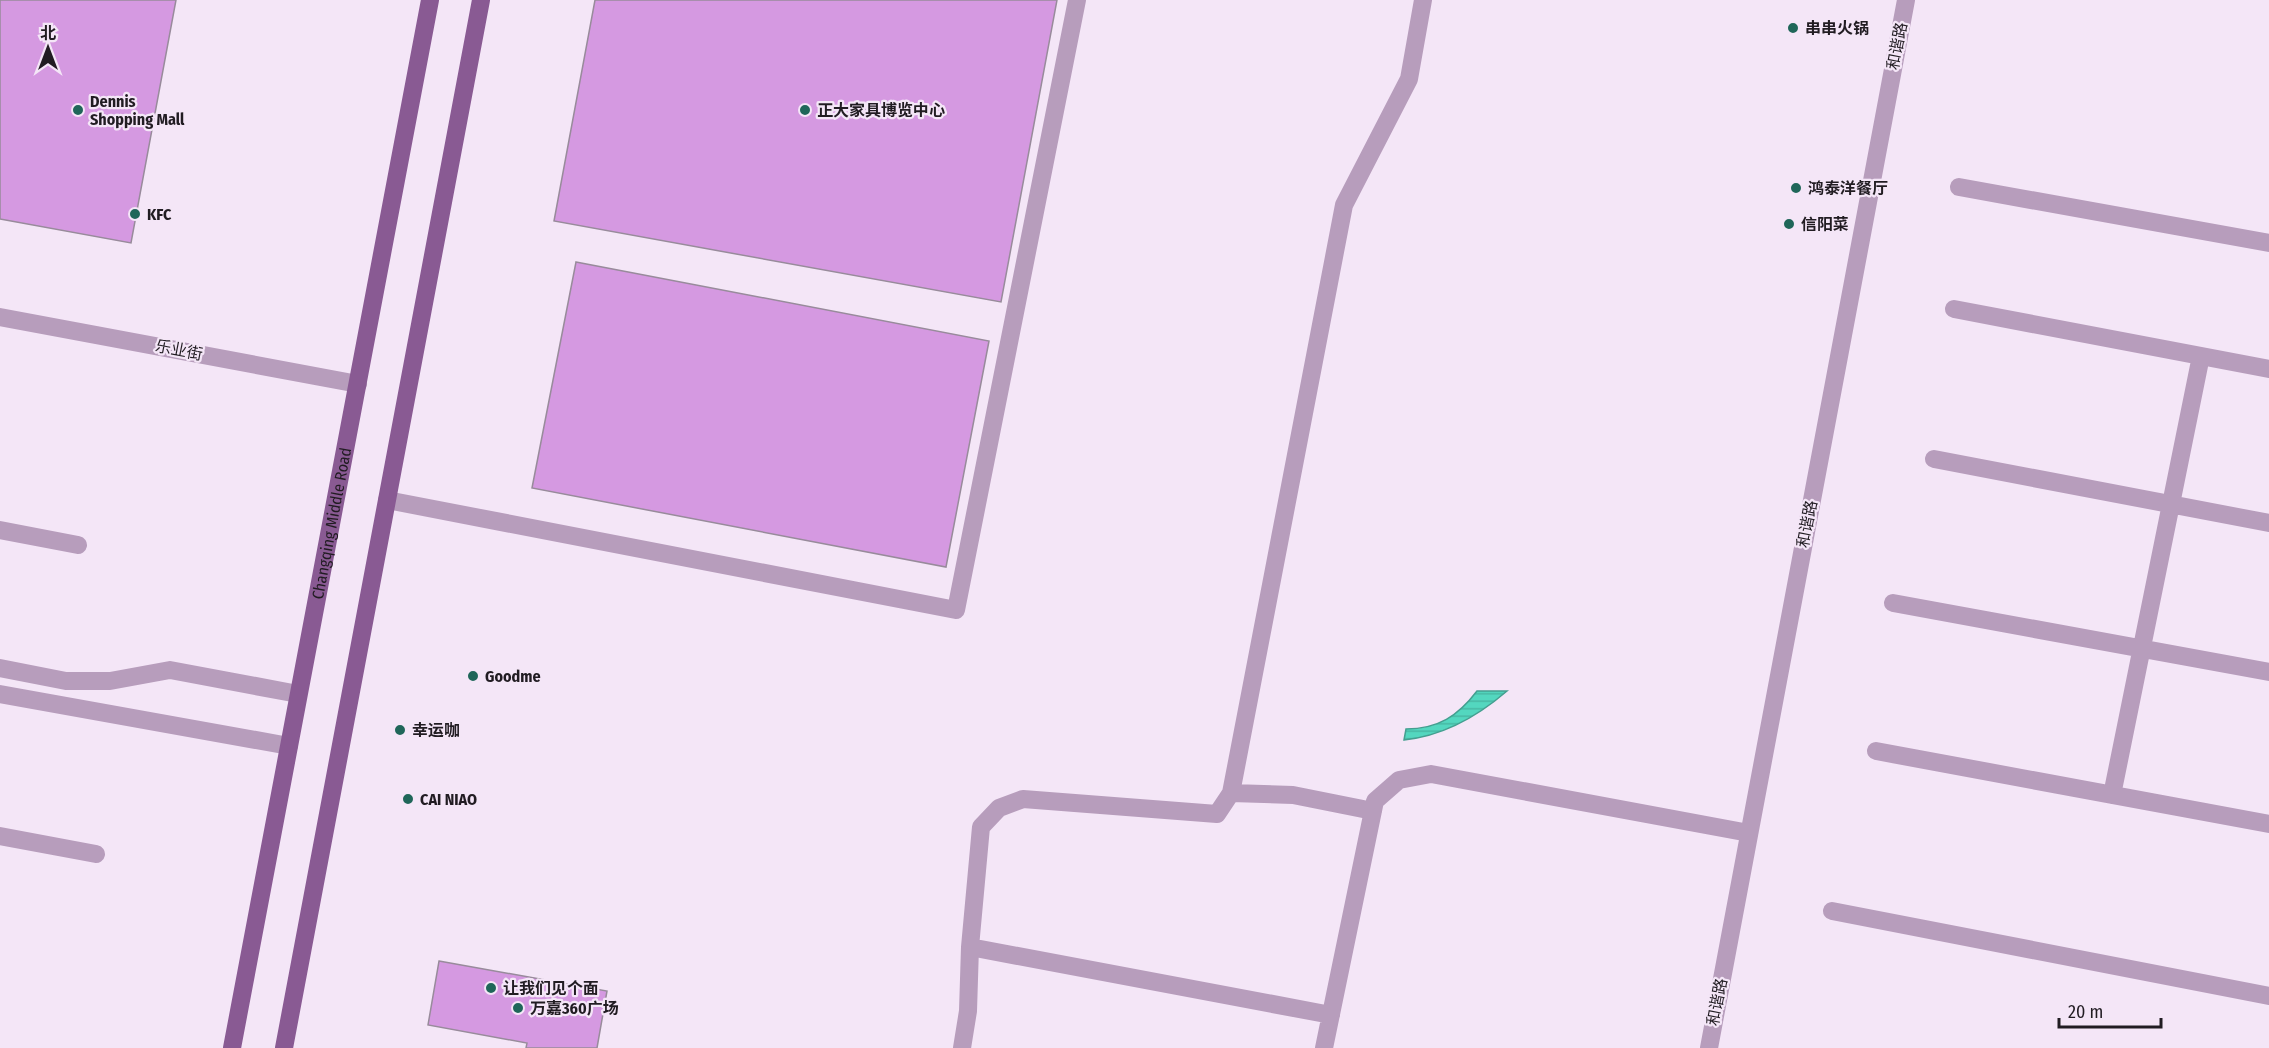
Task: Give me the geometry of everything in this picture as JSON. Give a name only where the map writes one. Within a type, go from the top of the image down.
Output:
[{"type":"main road","name":"Changqing Middle Road","points":[[232,1048],[430,0]]},
{"type":"main road","points":[[284,1048],[481,0]]},
{"type":"street","points":[[387,500],[956,610],[1077,0]]},
{"type":"street","points":[[962,1048],[968,1011],[970,947],[981,827],[999,808],[1023,799],[1217,814],[1231,793],[1344,205],[1408,79],[1423,0]]},
{"type":"street","name":"和谐路","points":[[1709,1048],[1906,0]]},
{"type":"street","points":[[1959,187],[2269,243]]},
{"type":"street","points":[[1954,309],[2269,369]]},
{"type":"street","name":"乐业街","points":[[0,316],[358,384]]},
{"type":"street","points":[[2112,795],[2201,356]]},
{"type":"street","points":[[1934,459],[2269,523]]},
{"type":"street","points":[[0,530],[78,545]]},
{"type":"street","points":[[1893,603],[2269,672]]},
{"type":"street","points":[[0,668],[66,681],[110,681],[170,670],[298,694]]},
{"type":"street","points":[[0,694],[289,746]]},
{"type":"street","points":[[1876,751],[2269,824]]},
{"type":"street","points":[[1324,1048],[1375,801],[1399,780],[1431,774],[1749,833]]},
{"type":"street","points":[[1231,793],[1293,795],[1373,811]]},
{"type":"street","points":[[0,836],[96,854]]},
{"type":"street","points":[[1832,911],[2269,996]]},
{"type":"street","points":[[970,947],[1331,1015]]},
{"type":"shaded area","points":[[1477,691],[1507,691],[1484,709],[1459,723],[1432,734],[1404,740],[1406,729],[1438,724],[1455,714]]},
{"type":"building","name":"Dennis Shopping Mall","points":[[0,0],[176,0],[131,243],[0,219]]},
{"type":"building","name":"正大家具博览中心","points":[[595,0],[1057,0],[1001,302],[554,221]]},
{"type":"building","points":[[576,262],[989,341],[946,567],[532,488]]},
{"type":"building","name":"万嘉360广场","points":[[439,961],[607,991],[597,1048],[526,1048],[527,1043],[428,1025]]},
{"type":"place","name":"串串火锅","points":[[1793,28]]},
{"type":"place","name":"Dennis Shopping Mall","points":[[78,110]]},
{"type":"place","name":"正大家具博览中心","points":[[805,110]]},
{"type":"place","name":"鸿泰洋餐厅","points":[[1796,188]]},
{"type":"place","name":"KFC","points":[[135,214]]},
{"type":"place","name":"信阳菜","points":[[1789,224]]},
{"type":"place","name":"Goodme","points":[[473,676]]},
{"type":"place","name":"幸运咖","points":[[400,730]]},
{"type":"place","name":"CAI NIAO","points":[[408,799]]},
{"type":"place","name":"让我们见个面","points":[[491,988]]},
{"type":"place","name":"万嘉360广场","points":[[518,1008]]}]
